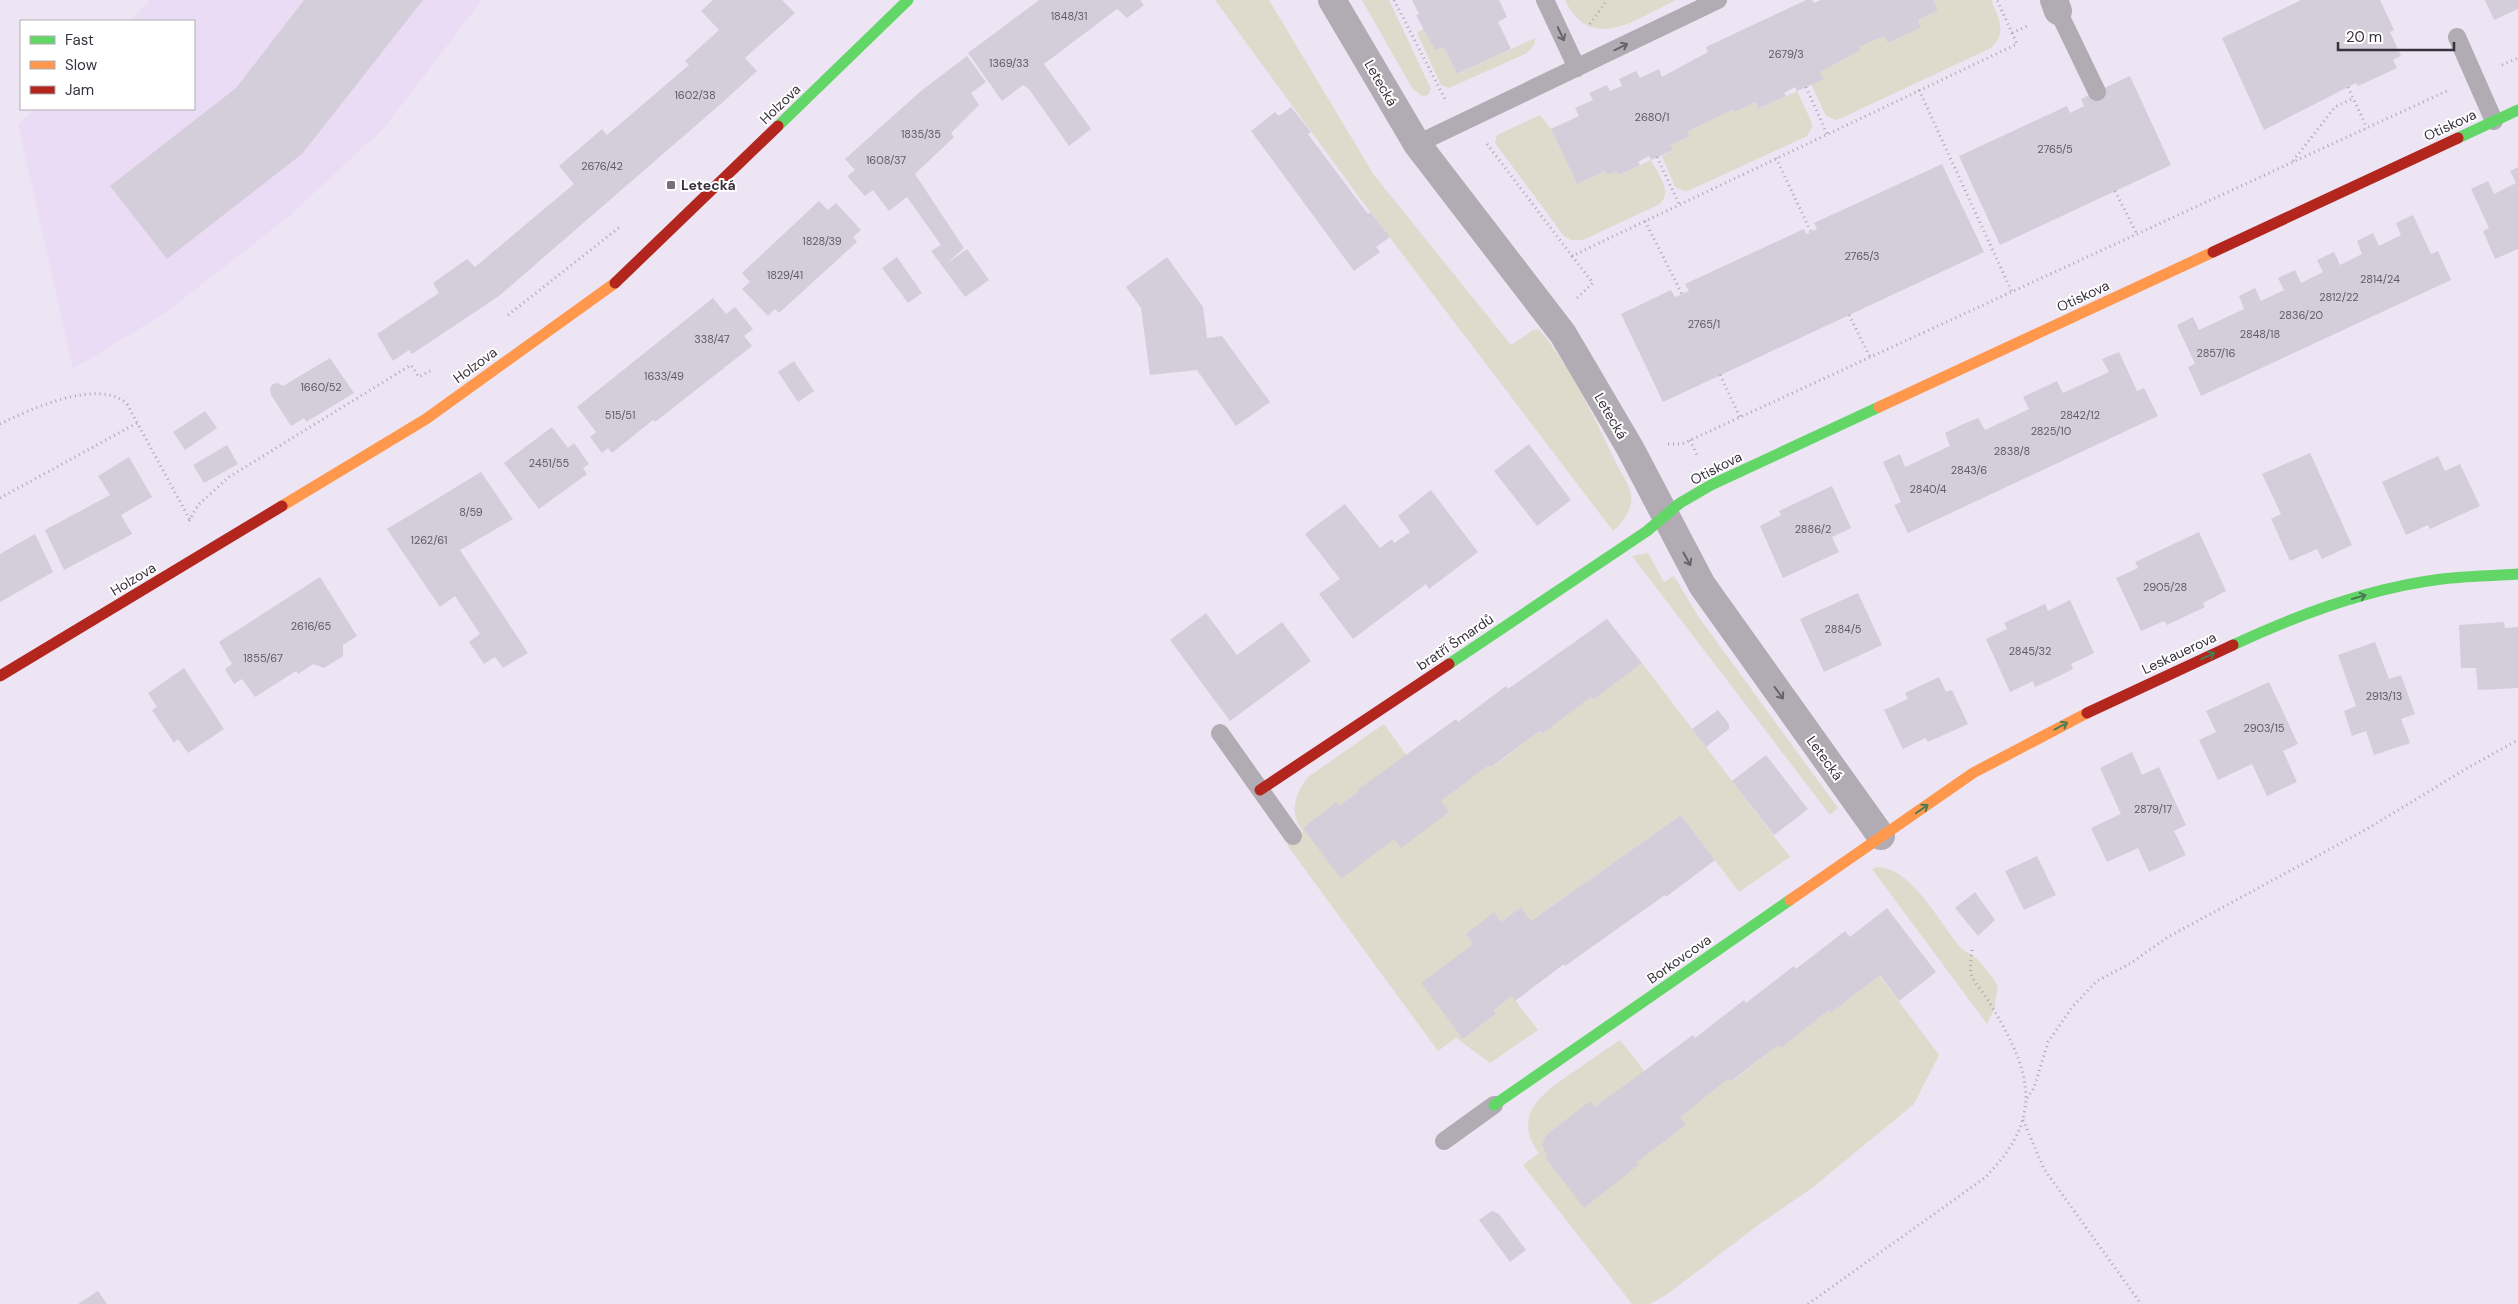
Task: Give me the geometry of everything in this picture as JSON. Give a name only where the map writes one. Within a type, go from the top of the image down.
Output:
[{"type":"street","name":"Holzova","points":[[0,676],[426,419],[616,282],[908,0]]},
{"type":"street","name":"Letecká","points":[[1332,0],[1417,144],[1563,334],[1630,448],[1664,516],[1702,585],[1882,836]]},
{"type":"street","name":"Otiskova","points":[[1664,516],[1680,503],[1711,485],[2518,110]]},
{"type":"street","name":"bratří Šmardů","points":[[1260,790],[1647,532],[1664,516]]},
{"type":"street","name":"Leskauerova","points":[[1882,836],[1973,773],[2075,719],[2289,619],[2376,592],[2442,579],[2518,574]]},
{"type":"street","name":"Borkovcova","points":[[1494,1106],[1882,836]]},
{"type":"lane","points":[[1546,0],[1577,68]]},
{"type":"lane","points":[[1417,144],[1718,0]]},
{"type":"lane","points":[[2056,5],[2097,92]]},
{"type":"lane","points":[[2457,37],[2494,121]]},
{"type":"lane","points":[[1220,733],[1293,836]]},
{"type":"lane","points":[[1444,1141],[1494,1106]]},
{"type":"path","points":[[1572,256],[2017,44],[1997,0]]},
{"type":"path","points":[[1662,441],[1668,444],[1682,444],[2518,58]]},
{"type":"path","points":[[1806,87],[1827,134]]},
{"type":"path","points":[[2348,87],[2366,128]]},
{"type":"path","points":[[1919,90],[2012,292]]},
{"type":"path","points":[[2293,161],[2335,107],[2354,98]]},
{"type":"path","points":[[1482,137],[1593,283],[1571,303]]},
{"type":"path","points":[[1657,157],[1679,204]]},
{"type":"path","points":[[1776,158],[1811,232]]},
{"type":"path","points":[[2115,191],[2137,234]]},
{"type":"path","points":[[1645,220],[1682,294]]},
{"type":"path","points":[[501,320],[624,224]]},
{"type":"path","points":[[1849,315],[1870,357]]},
{"type":"path","points":[[186,527],[198,505],[229,477],[410,365],[419,377],[434,369]]},
{"type":"path","points":[[1720,375],[1740,417]]},
{"type":"path","points":[[0,424],[49,402],[92,394],[115,397],[124,402],[190,520],[209,550]]},
{"type":"path","points":[[0,498],[137,423]]},
{"type":"path","points":[[2027,1098],[2034,1088],[2048,1042],[2073,1006],[2097,981],[2131,963],[2168,937],[2367,829],[2469,767],[2518,740]]},
{"type":"path","points":[[1808,1304],[1986,1177],[2008,1150],[2022,1120],[2027,1098],[2026,1079],[2019,1056],[1990,1003],[1972,978],[1969,968],[1973,946]]},
{"type":"path","points":[[2022,1120],[2044,1169],[2141,1304]]},
{"type":"shaded area","points":[[150,0],[482,0],[384,128],[288,217],[165,313],[73,369],[18,124],[34,110],[195,110],[195,20],[131,20]]},
{"type":"shaded area","points":[[1215,0],[1269,0],[1374,175],[1511,345],[1533,330],[1539,329],[1551,344],[1582,394],[1630,490],[1631,505],[1629,510],[1613,531],[1359,197]]},
{"type":"shaded area","points":[[1362,0],[1389,0],[1431,89],[1428,95],[1422,96],[1412,88]]},
{"type":"shaded area","points":[[1565,0],[1676,0],[1631,22],[1602,29],[1588,26],[1576,17]]},
{"type":"shaded area","points":[[1933,0],[1991,0],[2000,26],[2000,32],[1995,44],[1989,49],[1837,120],[1826,116],[1811,84],[1823,79],[1820,72],[1861,50],[1859,47],[1884,36],[1889,43],[1921,28],[1918,20],[1938,10]]},
{"type":"shaded area","points":[[1425,28],[1435,50],[1444,47],[1458,74],[1535,38],[1535,44],[1527,53],[1449,88],[1441,85],[1417,33]]},
{"type":"shaded area","points":[[1797,91],[1812,123],[1812,128],[1807,136],[1690,190],[1684,191],[1675,187],[1662,156],[1673,150],[1671,145],[1690,136],[1687,132],[1734,109],[1735,112],[1756,102],[1759,109]]},
{"type":"shaded area","points":[[1540,115],[1551,129],[1577,184],[1605,171],[1616,171],[1619,175],[1651,160],[1665,188],[1664,199],[1660,204],[1583,240],[1571,240],[1564,236],[1495,143],[1497,135]]},
{"type":"shaded area","points":[[1648,553],[1664,582],[1674,576],[1698,616],[1838,808],[1830,815],[1632,556]]},
{"type":"shaded area","points":[[1642,663],[1790,857],[1739,892],[1681,815],[1531,921],[1521,907],[1501,922],[1494,913],[1466,934],[1473,944],[1463,1039],[1496,1014],[1494,1010],[1512,996],[1538,1030],[1490,1063],[1456,1038],[1438,1051],[1287,845],[1303,832],[1296,818],[1295,811],[1299,791],[1308,777],[1384,724],[1407,756],[1489,765],[1492,767],[1540,731],[1542,734],[1591,697],[1593,700]]},
{"type":"shaded area","points":[[1876,867],[1889,869],[1901,875],[1912,885],[1960,947],[1977,959],[1991,976],[1998,986],[1994,1010],[1987,1024],[1872,869]]},
{"type":"shaded area","points":[[1823,900],[1939,1055],[1914,1104],[1812,1188],[1761,1223],[1666,1295],[1650,1304],[1632,1304],[1523,1165],[1539,1153],[1531,1139],[1528,1127],[1530,1115],[1543,1095],[1620,1040],[1680,1116],[1728,1079],[1731,1082],[1778,1045],[1781,1048],[1829,1010],[1831,1013],[1879,975]]},
{"type":"building","points":[[304,0],[423,0],[302,154],[167,259],[110,186],[236,88]]},
{"type":"building","points":[[713,0],[782,0],[795,13],[745,58],[757,71],[499,296],[412,354],[409,350],[393,361],[377,334],[439,293],[433,283],[467,259],[475,267],[574,184],[559,166],[602,129],[607,135],[689,65],[685,61],[719,30],[701,11]]},
{"type":"building","points":[[1039,0],[1140,0],[1144,5],[1127,18],[1117,9],[1044,64],[1091,129],[1069,146],[1029,89],[1023,85],[1002,101],[968,53]]},
{"type":"building","points":[[1412,0],[1499,0],[1507,17],[1498,22],[1511,49],[1457,74],[1444,47],[1435,50],[1416,15],[1419,14]]},
{"type":"building","points":[[1806,0],[1812,0],[1814,3],[1821,0],[1933,0],[1938,10],[1918,20],[1921,28],[1888,43],[1884,36],[1859,47],[1861,50],[1820,72],[1824,79],[1797,91],[1795,87],[1784,93],[1786,96],[1758,109],[1756,102],[1735,112],[1734,109],[1687,132],[1690,136],[1671,145],[1673,150],[1651,160],[1649,156],[1638,162],[1640,165],[1619,175],[1616,171],[1607,175],[1605,171],[1577,184],[1551,129],[1579,116],[1575,108],[1593,100],[1589,93],[1607,85],[1610,91],[1622,86],[1619,79],[1636,71],[1640,78],[1659,69],[1662,77],[1708,52],[1706,47]]},
{"type":"building","points":[[2301,0],[2380,0],[2394,30],[2390,32],[2401,56],[2393,60],[2397,68],[2358,86],[2356,83],[2264,130],[2222,38]]},
{"type":"building","points":[[2485,0],[2518,0],[2518,9],[2494,20]]},
{"type":"building","points":[[967,56],[986,82],[971,93],[979,105],[951,133],[954,137],[915,174],[964,248],[946,264],[967,249],[989,280],[965,297],[931,251],[941,245],[907,197],[889,211],[873,190],[865,196],[847,176],[855,170],[845,159],[921,91]]},
{"type":"building","points":[[2130,76],[2171,165],[2000,245],[1959,156],[2067,106],[2070,113],[2084,106],[2081,99]]},
{"type":"building","points":[[1291,107],[1311,132],[1308,134],[1368,214],[1370,212],[1390,237],[1376,247],[1380,252],[1354,271],[1251,131],[1275,112],[1279,116]]},
{"type":"building","points":[[1942,164],[1984,252],[1663,402],[1621,314],[1671,290],[1675,297],[1689,291],[1685,284],[1804,229],[1806,234],[1817,229],[1814,223]]},
{"type":"building","points":[[2518,167],[2518,249],[2495,259],[2483,231],[2489,228],[2471,189],[2488,181],[2494,194],[2516,183],[2510,171]]},
{"type":"building","points":[[819,201],[828,210],[836,203],[861,230],[853,237],[857,242],[779,313],[775,309],[768,316],[742,289],[750,282],[742,273]]},
{"type":"building","points":[[2413,215],[2431,254],[2438,251],[2451,280],[2201,396],[2188,367],[2195,364],[2177,325],[2193,317],[2199,330],[2244,309],[2239,296],[2255,288],[2261,301],[2284,290],[2278,278],[2295,270],[2301,283],[2323,272],[2317,260],[2334,252],[2340,265],[2362,254],[2357,241],[2373,233],[2379,246],[2401,235],[2396,223]]},
{"type":"building","points":[[897,257],[922,293],[908,303],[882,268]]},
{"type":"building","points":[[1167,257],[1203,307],[1207,338],[1222,336],[1270,402],[1236,426],[1197,370],[1150,375],[1141,308],[1126,287]]},
{"type":"building","points":[[713,298],[726,314],[735,307],[753,329],[744,336],[752,346],[612,453],[608,448],[602,453],[590,437],[596,432],[577,407]]},
{"type":"building","points":[[2119,352],[2137,391],[2144,388],[2158,416],[1908,533],[1894,505],[1901,502],[1883,462],[1900,454],[1905,467],[1950,446],[1945,433],[1978,418],[1985,430],[2029,409],[2023,397],[2057,381],[2063,393],[2109,372],[2102,359]]},
{"type":"building","points":[[330,358],[354,393],[306,422],[304,418],[291,426],[271,395],[270,388],[273,384],[278,383],[283,386]]},
{"type":"building","points":[[794,361],[814,391],[798,402],[778,372]]},
{"type":"building","points":[[205,411],[217,428],[185,450],[173,432]]},
{"type":"building","points":[[552,427],[568,448],[574,443],[589,464],[583,468],[587,474],[539,509],[504,463]]},
{"type":"building","points":[[1529,444],[1571,500],[1537,526],[1494,471]]},
{"type":"building","points":[[227,445],[238,464],[204,483],[193,465]]},
{"type":"building","points":[[2310,453],[2352,545],[2322,559],[2317,549],[2290,561],[2271,519],[2281,514],[2262,474]]},
{"type":"building","points":[[2438,456],[2445,471],[2460,464],[2480,506],[2430,529],[2428,525],[2406,535],[2382,482]]},
{"type":"building","points":[[129,457],[152,497],[121,515],[132,534],[64,570],[45,530],[110,495],[98,476]]},
{"type":"building","points":[[481,472],[513,519],[460,550],[528,653],[503,668],[495,657],[484,664],[469,642],[480,634],[455,596],[440,607],[387,529]]},
{"type":"building","points":[[1832,486],[1851,528],[1832,537],[1839,552],[1783,578],[1760,526],[1781,515],[1779,511]]},
{"type":"building","points":[[1431,490],[1478,552],[1429,589],[1426,584],[1353,639],[1319,594],[1340,579],[1305,534],[1345,504],[1380,548],[1392,539],[1394,543],[1410,532],[1398,516]]},
{"type":"building","points":[[2199,532],[2226,591],[2203,603],[2205,607],[2167,625],[2164,621],[2141,631],[2116,578],[2138,568],[2135,562]]},
{"type":"building","points":[[35,534],[53,572],[0,602],[0,554]]},
{"type":"building","points":[[320,577],[357,636],[343,645],[343,656],[324,668],[313,664],[298,674],[296,671],[255,697],[242,679],[234,684],[225,669],[232,664],[219,642]]},
{"type":"building","points":[[1858,593],[1882,645],[1824,672],[1800,619]]},
{"type":"building","points":[[2070,600],[2094,653],[2071,664],[2073,669],[2055,678],[2035,687],[2033,681],[2010,692],[1986,639],[2007,629],[2004,623],[2045,604],[2048,611]]},
{"type":"building","points":[[1206,613],[1237,655],[1282,622],[1311,661],[1230,721],[1170,640]]},
{"type":"building","points":[[1607,619],[1642,663],[1593,700],[1591,697],[1542,734],[1540,731],[1491,767],[1489,765],[1441,801],[1449,812],[1401,848],[1394,839],[1341,879],[1303,828],[1336,802],[1339,806],[1358,792],[1357,790],[1456,719],[1458,722],[1506,686],[1508,689]]},
{"type":"building","points":[[2504,622],[2505,628],[2518,627],[2518,688],[2478,690],[2476,668],[2461,668],[2459,625]]},
{"type":"building","points":[[2375,642],[2389,679],[2401,675],[2415,714],[2401,719],[2410,743],[2374,755],[2366,731],[2352,736],[2344,711],[2356,706],[2338,655]]},
{"type":"building","points":[[184,668],[224,729],[188,753],[178,739],[174,743],[152,710],[157,707],[148,693]]},
{"type":"building","points":[[1939,677],[1946,692],[1952,690],[1968,724],[1928,742],[1925,738],[1903,749],[1884,710],[1908,699],[1905,693]]},
{"type":"building","points":[[2269,682],[2298,744],[2283,751],[2297,782],[2267,796],[2252,764],[2218,780],[2199,740],[2216,732],[2206,711]]},
{"type":"building","points":[[1718,710],[1729,724],[1729,729],[1706,747],[1692,729]]},
{"type":"building","points":[[2132,752],[2142,775],[2159,767],[2186,825],[2174,831],[2186,855],[2149,872],[2138,848],[2107,862],[2091,828],[2121,814],[2100,768]]},
{"type":"building","points":[[1766,755],[1808,809],[1774,835],[1732,781]]},
{"type":"building","points":[[1681,815],[1715,860],[1666,897],[1665,895],[1565,966],[1564,964],[1515,1001],[1512,996],[1494,1010],[1496,1014],[1463,1039],[1421,983],[1473,944],[1466,934],[1494,912],[1501,922],[1521,907],[1531,921]]},
{"type":"building","points":[[2037,856],[2056,895],[2024,910],[2005,871]]},
{"type":"building","points":[[1975,892],[1995,920],[1978,936],[1955,908]]},
{"type":"building","points":[[1887,908],[1936,972],[1899,1001],[1880,975],[1831,1013],[1829,1010],[1781,1048],[1778,1045],[1730,1082],[1728,1079],[1680,1117],[1686,1125],[1637,1162],[1640,1164],[1584,1208],[1545,1157],[1547,1155],[1542,1145],[1546,1135],[1590,1101],[1595,1107],[1693,1035],[1695,1038],[1744,1000],[1746,1003],[1794,966],[1796,969],[1845,931],[1850,937]]},
{"type":"building","points":[[1492,1211],[1499,1214],[1526,1250],[1510,1262],[1479,1220]]},
{"type":"building","points":[[98,1291],[107,1304],[78,1304]]},
{"type":"traffic: fast","points":[[778,126],[908,0]]},
{"type":"traffic: fast","points":[[2458,138],[2518,110]]},
{"type":"traffic: fast","points":[[1449,664],[1647,531],[1680,503],[1711,485],[1879,407]]},
{"type":"traffic: fast","points":[[2233,645],[2309,613],[2388,589],[2442,579],[2518,574]]},
{"type":"traffic: fast","points":[[1494,1105],[1790,900]]},
{"type":"traffic: slow","points":[[1879,407],[2213,252]]},
{"type":"traffic: slow","points":[[282,506],[426,419],[615,283]]},
{"type":"traffic: slow","points":[[1790,900],[1973,773],[2087,713]]},
{"type":"traffic: jam","points":[[615,283],[778,126]]},
{"type":"traffic: jam","points":[[2213,252],[2458,138]]},
{"type":"traffic: jam","points":[[0,676],[282,506]]},
{"type":"traffic: jam","points":[[2087,713],[2233,645]]},
{"type":"traffic: jam","points":[[1260,790],[1449,664]]},
{"type":"place","name":"Letecká","points":[[671,185]]}]
